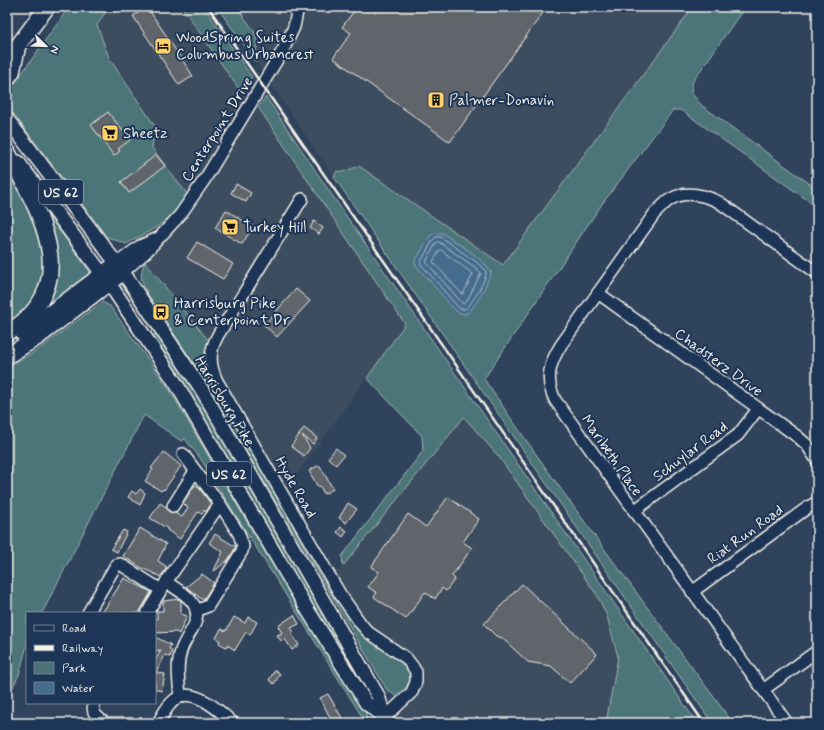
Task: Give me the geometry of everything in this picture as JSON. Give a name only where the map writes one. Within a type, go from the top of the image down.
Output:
[{"type":"highway","points":[[9,70],[17,47],[47,7]]},
{"type":"highway","points":[[7,151],[32,199],[42,223],[46,234],[51,264],[48,284],[44,296],[37,308],[28,318],[7,333]]},
{"type":"highway","points":[[7,356],[38,337],[119,268]]},
{"type":"highway","points":[[7,339],[28,329],[106,279]]},
{"type":"main road","name":"Harrisburg Pike","points":[[7,119],[119,268],[202,390],[378,696],[384,721]]},
{"type":"main road","name":"US 62","points":[[7,147],[106,279],[177,385],[307,609],[366,703],[384,721]]},
{"type":"street","name":"Centerpoint Drive","points":[[119,268],[140,246],[158,238],[172,226],[191,200],[283,50],[294,27],[298,7]]},
{"type":"street","name":"Maribeth Place","points":[[787,723],[555,400],[550,386],[549,372],[551,362],[555,354],[655,213],[671,199],[685,194],[694,194],[703,195],[715,200],[817,274]]},
{"type":"street","name":"Hyde Road","points":[[302,199],[218,335],[211,354],[211,366],[220,388],[340,594],[357,620],[368,632],[406,658],[413,667],[416,677],[415,687],[409,696],[384,721]]},
{"type":"street","name":"Chadsterz Drive","points":[[598,294],[807,445],[817,460]]},
{"type":"street","name":"Schuylar Road","points":[[634,511],[738,435],[758,409]]},
{"type":"street","points":[[183,454],[220,504],[239,534],[243,546],[242,551],[208,606],[196,611]]},
{"type":"street","points":[[173,506],[195,471]]},
{"type":"street","name":"Riat Run Road","points":[[692,592],[817,502]]},
{"type":"street","points":[[148,612],[220,504]]},
{"type":"street","points":[[89,612],[116,565],[120,564],[164,586],[185,594],[195,606],[196,620],[184,642],[178,660],[180,696]]},
{"type":"street","points":[[763,690],[817,651]]},
{"type":"street","points":[[158,723],[168,706],[180,696],[190,695],[210,704],[233,723]]},
{"type":"street","points":[[94,704],[94,713],[105,723]]},
{"type":"shaded area","points":[[109,7],[182,7],[241,92],[252,77],[266,97],[258,107],[405,324],[280,498],[207,368],[132,241],[166,222],[185,191],[152,148],[155,126],[109,58],[97,25]]},
{"type":"shaded area","points":[[237,7],[693,7],[503,265],[359,166],[343,172],[337,171],[334,177],[256,62],[257,41],[254,31]]},
{"type":"shaded area","points":[[464,416],[499,457],[597,595],[607,616],[618,657],[606,723],[367,723],[407,686],[350,620],[328,580],[343,566]]},
{"type":"green space","points":[[69,7],[109,7],[97,25],[109,58],[155,126],[152,148],[188,195],[175,212],[161,224],[126,244],[107,237],[7,105],[7,94]]},
{"type":"green space","points":[[182,7],[204,7],[252,77],[241,92]]},
{"type":"green space","points":[[217,7],[237,7],[254,31],[257,41],[256,62]]},
{"type":"green space","points":[[693,7],[745,7],[693,81],[691,92],[701,105],[817,189],[817,207],[681,110],[673,110],[602,204],[484,379],[575,509],[733,723],[712,723],[334,177],[337,171],[343,172],[359,166],[503,265]],"holes":[[[442,233],[483,262],[491,273],[471,310],[459,313],[414,263]]]},
{"type":"green space","points":[[266,97],[338,204],[697,723],[606,723],[618,657],[607,616],[597,595],[499,457],[464,417],[343,566],[342,556],[423,451],[422,436],[367,378],[405,324],[258,107]]},
{"type":"green space","points":[[7,169],[22,194],[38,229],[45,255],[45,276],[31,308],[7,329]]},
{"type":"green space","points":[[50,218],[90,272],[90,276],[43,313],[41,310],[47,220]]},
{"type":"green space","points":[[145,262],[209,341],[206,354],[350,620],[365,636],[397,657],[409,671],[409,682],[396,696],[387,690],[202,376],[147,293],[143,285],[142,278],[142,271]]},
{"type":"green space","points":[[102,302],[110,306],[169,389],[253,532],[366,711],[366,723],[200,458],[185,439],[181,441],[144,415],[43,612],[26,612],[26,649],[19,675],[7,698],[7,367],[38,350]]},
{"type":"green space","points":[[155,334],[189,377],[366,683],[362,685],[308,601],[152,337]]},
{"type":"water","points":[[435,233],[442,233],[469,251],[483,262],[491,273],[478,301],[466,314],[459,313],[455,310],[414,263],[430,236]]},
{"type":"building","name":"WoodSpring Suites Columbus Urbancrest","points":[[147,7],[193,76],[179,85],[133,16]]},
{"type":"building","name":"Palmer-Donavin","points":[[357,7],[547,7],[450,142],[333,58],[351,33],[342,27]]},
{"type":"building","name":"Sheetz","points":[[108,112],[130,140],[118,149],[120,151],[114,156],[91,125]]},
{"type":"building","points":[[156,155],[165,166],[129,193],[121,182]]},
{"type":"building","points":[[236,184],[251,193],[246,202],[231,193]]},
{"type":"building","points":[[226,210],[253,227],[242,244],[215,228]]},
{"type":"building","points":[[314,221],[323,228],[319,234],[310,228]]},
{"type":"building","points":[[197,242],[233,264],[223,279],[187,258]]},
{"type":"building","points":[[296,289],[310,301],[277,337],[264,325]]},
{"type":"building","points":[[304,428],[317,438],[313,444],[302,435],[310,448],[304,456],[291,446]]},
{"type":"building","points":[[336,448],[344,455],[336,465],[328,458]]},
{"type":"building","points":[[164,452],[181,466],[164,490],[163,489],[161,491],[145,481],[153,469],[151,468]]},
{"type":"building","points":[[317,466],[320,466],[333,489],[324,494],[320,486],[318,487],[309,471]]},
{"type":"building","points":[[195,485],[211,504],[206,512],[204,510],[202,514],[198,512],[180,539],[167,530],[168,529],[150,518],[160,503],[166,507],[169,512],[175,513],[182,517],[188,508],[183,503]]},
{"type":"building","points":[[140,489],[145,493],[140,505],[128,497],[132,491],[136,494]]},
{"type":"building","points":[[448,497],[479,519],[463,542],[472,548],[452,576],[455,579],[446,591],[442,588],[435,599],[425,592],[406,619],[374,597],[377,593],[368,587],[379,572],[371,567],[408,514],[426,527]]},
{"type":"building","points":[[348,503],[357,509],[346,523],[339,518]]},
{"type":"building","points":[[341,527],[347,531],[343,537],[337,532]]},
{"type":"building","points":[[140,528],[166,544],[158,561],[167,567],[161,577],[140,567],[123,556]]},
{"type":"building","points":[[123,530],[127,532],[117,552],[111,549]]},
{"type":"building","points":[[215,534],[236,547],[228,560],[213,572],[223,552],[209,543]]},
{"type":"building","points":[[202,574],[214,583],[203,600],[186,587]]},
{"type":"building","points":[[124,578],[151,592],[140,612],[103,612]]},
{"type":"building","points":[[522,584],[597,654],[570,683],[551,666],[528,662],[502,638],[496,636],[484,624]]},
{"type":"building","points":[[179,599],[181,601],[181,614],[187,616],[179,634],[176,632],[156,633],[157,611],[163,611],[163,601]]},
{"type":"building","points":[[294,615],[299,624],[291,628],[294,632],[292,634],[299,645],[292,650],[285,639],[281,641],[277,635],[282,633],[278,626]]},
{"type":"building","points":[[234,617],[245,623],[248,617],[257,622],[250,635],[246,632],[235,650],[227,645],[226,647],[219,643],[220,641],[216,638],[221,629],[226,631]]},
{"type":"building","points":[[156,638],[171,645],[169,649],[172,651],[170,657],[165,655],[156,673],[156,659],[161,650],[156,651]]},
{"type":"building","points":[[275,670],[280,674],[274,684],[269,680]]},
{"type":"building","points":[[156,673],[165,674],[162,691],[156,689]]},
{"type":"building","points":[[328,694],[342,718],[343,721],[340,723],[333,723],[320,698]]},
{"type":"railway","points":[[208,7],[704,723]]},
{"type":"place","name":"WoodSpring Suites Columbus Urbancrest","points":[[163,46]]},
{"type":"place","name":"Palmer-Donavin","points":[[436,100]]},
{"type":"place","name":"Sheetz","points":[[110,133]]},
{"type":"place","name":"Turkey Hill","points":[[230,227]]},
{"type":"place","name":"Harrisburg Pike & Centerpoint Dr","points":[[161,312]]}]
